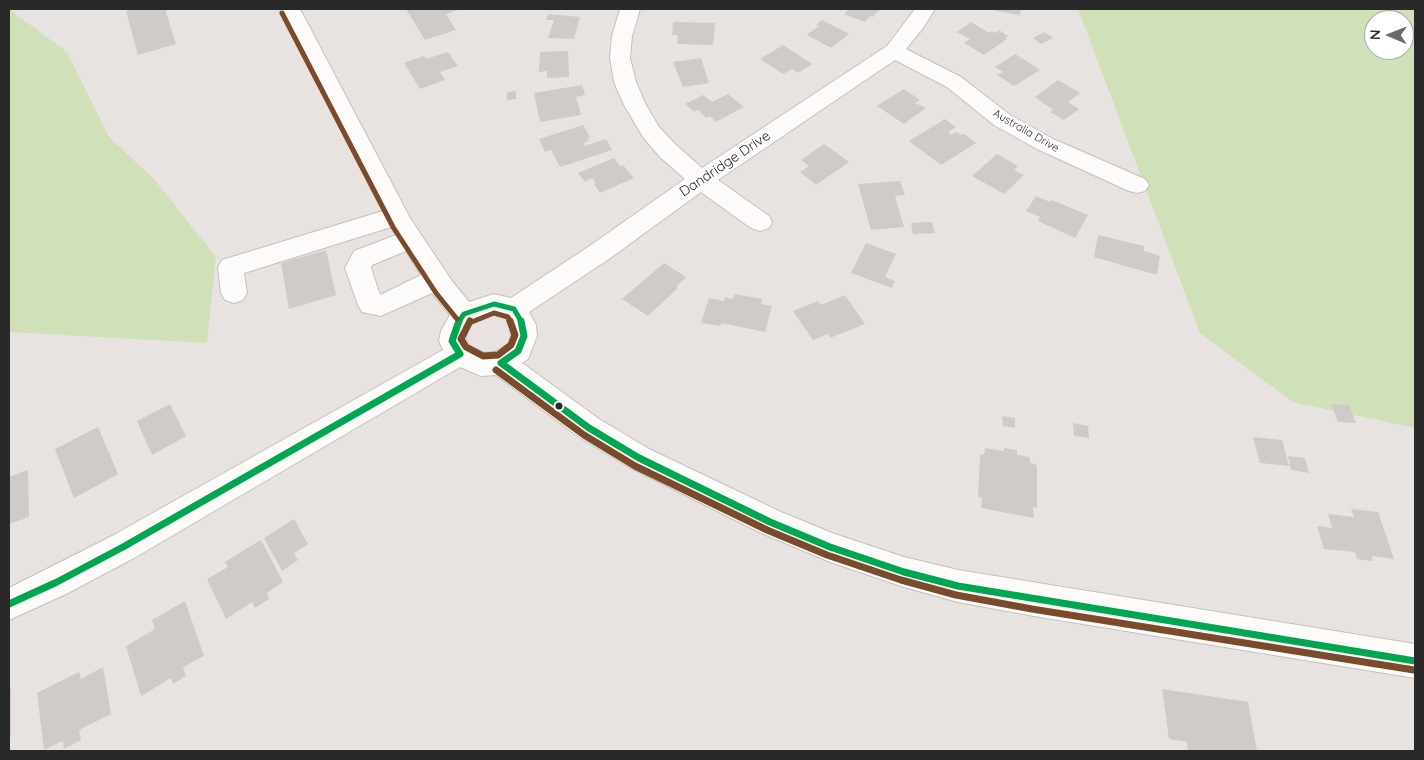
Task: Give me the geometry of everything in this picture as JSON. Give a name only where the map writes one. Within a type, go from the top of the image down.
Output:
[{"type":"street","points":[[290,9],[397,216],[437,279],[464,314]]},
{"type":"street","points":[[630,9],[622,36],[620,58],[625,82],[635,105],[651,132],[668,151],[701,180],[760,222]]},
{"type":"street","name":"Dandridge Drive","points":[[514,310],[701,180],[894,51],[916,24],[925,9]]},
{"type":"street","name":"Australia Drive","points":[[894,51],[954,82],[1002,120],[1045,144],[1137,185]]},
{"type":"street","points":[[234,293],[231,267],[397,216]]},
{"type":"street","points":[[350,230],[363,258]]},
{"type":"street","points":[[412,239],[363,258],[358,268],[371,305],[381,306],[437,279]]},
{"type":"street","points":[[494,304],[514,310],[523,325],[524,336],[518,351],[501,363],[481,366],[460,354],[452,341],[454,332],[464,314],[494,304]]},
{"type":"street","points":[[9,604],[57,582],[123,547],[460,354]]},
{"type":"street","points":[[501,363],[589,428],[639,458],[770,522],[830,547],[904,572],[958,586],[1034,600],[1415,661]]},
{"type":"green space","points":[[9,9],[67,52],[109,137],[153,178],[216,257],[207,343],[9,332]]},
{"type":"green space","points":[[1078,9],[1415,9],[1415,428],[1293,402],[1200,333]]},
{"type":"building","points":[[135,9],[165,9],[176,44],[138,55],[126,11]]},
{"type":"building","points":[[406,9],[460,9],[446,14],[456,30],[425,40]]},
{"type":"building","points":[[849,9],[880,9],[865,22],[844,14]]},
{"type":"building","points":[[996,9],[1021,9],[1020,15],[996,11]]},
{"type":"building","points":[[548,14],[580,17],[574,39],[548,38],[554,20],[546,20]]},
{"type":"building","points":[[822,20],[849,34],[831,48],[807,35],[819,26],[816,25]]},
{"type":"building","points":[[673,22],[715,23],[713,45],[677,44],[678,35],[672,35]]},
{"type":"building","points":[[971,22],[989,33],[991,31],[995,33],[999,30],[1008,36],[1005,38],[1007,39],[984,55],[964,43],[970,39],[957,32]]},
{"type":"building","points":[[1044,32],[1053,38],[1041,44],[1033,38]]},
{"type":"building","points":[[783,45],[812,64],[798,73],[792,69],[783,74],[760,59]]},
{"type":"building","points":[[568,51],[569,77],[547,78],[547,71],[539,72],[540,52]]},
{"type":"building","points":[[448,52],[458,66],[440,72],[445,80],[420,89],[404,63],[424,56],[426,59]]},
{"type":"building","points":[[1015,54],[1040,70],[1014,86],[997,75],[1003,72],[995,67]]},
{"type":"building","points":[[701,58],[709,83],[683,87],[673,62]]},
{"type":"building","points":[[1058,80],[1080,93],[1068,102],[1079,109],[1064,120],[1050,112],[1053,110],[1035,97]]},
{"type":"building","points":[[582,85],[585,95],[576,97],[581,115],[540,122],[534,93]]},
{"type":"building","points":[[904,89],[920,100],[915,103],[926,108],[904,124],[877,106]]},
{"type":"building","points":[[516,91],[516,99],[507,100],[507,92]]},
{"type":"building","points":[[728,94],[744,107],[716,122],[710,116],[706,118],[698,110],[694,112],[685,104],[703,95],[712,102]]},
{"type":"building","points":[[945,119],[956,127],[948,132],[951,135],[956,132],[961,135],[964,134],[976,143],[941,165],[909,141]]},
{"type":"building","points":[[583,125],[590,137],[587,138],[589,141],[584,143],[585,146],[606,139],[612,150],[560,167],[551,150],[545,152],[539,139]]},
{"type":"building","points":[[824,144],[849,162],[816,185],[800,172],[809,166],[801,160]]},
{"type":"building","points":[[997,154],[1018,166],[1014,170],[1024,175],[1004,194],[972,176]]},
{"type":"building","points":[[614,158],[634,178],[600,193],[592,178],[585,182],[578,173]]},
{"type":"building","points":[[900,181],[905,195],[895,196],[904,227],[871,230],[858,184]]},
{"type":"building","points":[[1036,196],[1050,202],[1052,200],[1088,215],[1075,238],[1038,221],[1040,217],[1026,211]]},
{"type":"building","points":[[932,222],[935,233],[913,234],[911,223]]},
{"type":"building","points":[[1098,235],[1144,246],[1144,251],[1160,256],[1157,275],[1094,257]]},
{"type":"building","points":[[866,243],[896,254],[885,277],[895,281],[892,288],[851,273]]},
{"type":"building","points":[[326,250],[336,295],[289,309],[281,263]]},
{"type":"building","points":[[664,263],[686,277],[676,287],[678,288],[648,316],[622,299]]},
{"type":"building","points":[[734,294],[762,299],[761,304],[772,306],[765,332],[721,323],[720,326],[701,323],[709,298],[724,301],[725,297],[733,299]]},
{"type":"building","points":[[845,295],[865,324],[830,338],[828,334],[813,340],[793,311],[818,301],[821,305]]},
{"type":"building","points":[[170,404],[186,436],[152,455],[137,421]]},
{"type":"building","points":[[1331,404],[1349,405],[1356,423],[1338,422]]},
{"type":"building","points":[[1002,416],[1015,418],[1015,428],[1003,426]]},
{"type":"building","points":[[1073,423],[1088,426],[1089,438],[1074,436]]},
{"type":"building","points":[[98,427],[118,474],[74,498],[55,449]]},
{"type":"building","points":[[1253,437],[1282,440],[1289,466],[1260,463]]},
{"type":"building","points":[[985,448],[1004,451],[1004,448],[1017,450],[1017,455],[1030,457],[1030,463],[1037,465],[1037,508],[1033,507],[1034,518],[981,508],[982,498],[978,497],[980,454],[984,455]]},
{"type":"building","points":[[1288,456],[1305,458],[1309,473],[1291,470]]},
{"type":"building","points":[[28,470],[29,517],[9,524],[9,477]]},
{"type":"building","points":[[1351,509],[1378,512],[1394,559],[1372,556],[1373,561],[1357,559],[1355,552],[1324,549],[1317,526],[1332,528],[1328,514],[1354,517]]},
{"type":"building","points":[[294,519],[308,544],[294,553],[298,560],[282,571],[264,538]]},
{"type":"building","points":[[261,540],[283,582],[267,593],[269,599],[255,608],[252,602],[226,619],[207,579],[228,567],[225,562]]},
{"type":"building","points":[[185,601],[204,656],[183,667],[186,676],[173,684],[171,678],[141,696],[126,646],[155,629],[152,620]]},
{"type":"building","points":[[103,667],[111,714],[79,730],[81,740],[64,749],[63,741],[44,750],[37,693],[79,672],[81,679]]},
{"type":"building","points":[[11,688],[11,736],[9,737],[9,689]]},
{"type":"building","points":[[1162,689],[1248,702],[1257,751],[1188,751],[1187,742],[1169,739]]},
{"type":"transit line","points":[[282,13],[393,227],[436,293],[457,319]]},
{"type":"transit line","points":[[9,604],[57,582],[123,547],[460,354],[452,341],[458,323],[464,314],[494,304],[514,309],[523,325],[524,336],[518,351],[501,363],[589,428],[639,458],[770,522],[830,547],[904,572],[958,586],[1415,661]]},
{"type":"transit line","points":[[494,313],[508,317],[514,328],[515,335],[511,345],[498,355],[483,356],[466,347],[461,339],[462,334],[470,321],[494,313]]},
{"type":"transit line","points":[[496,370],[584,435],[635,466],[767,530],[827,555],[901,580],[956,595],[1032,609],[1414,670]]}]
